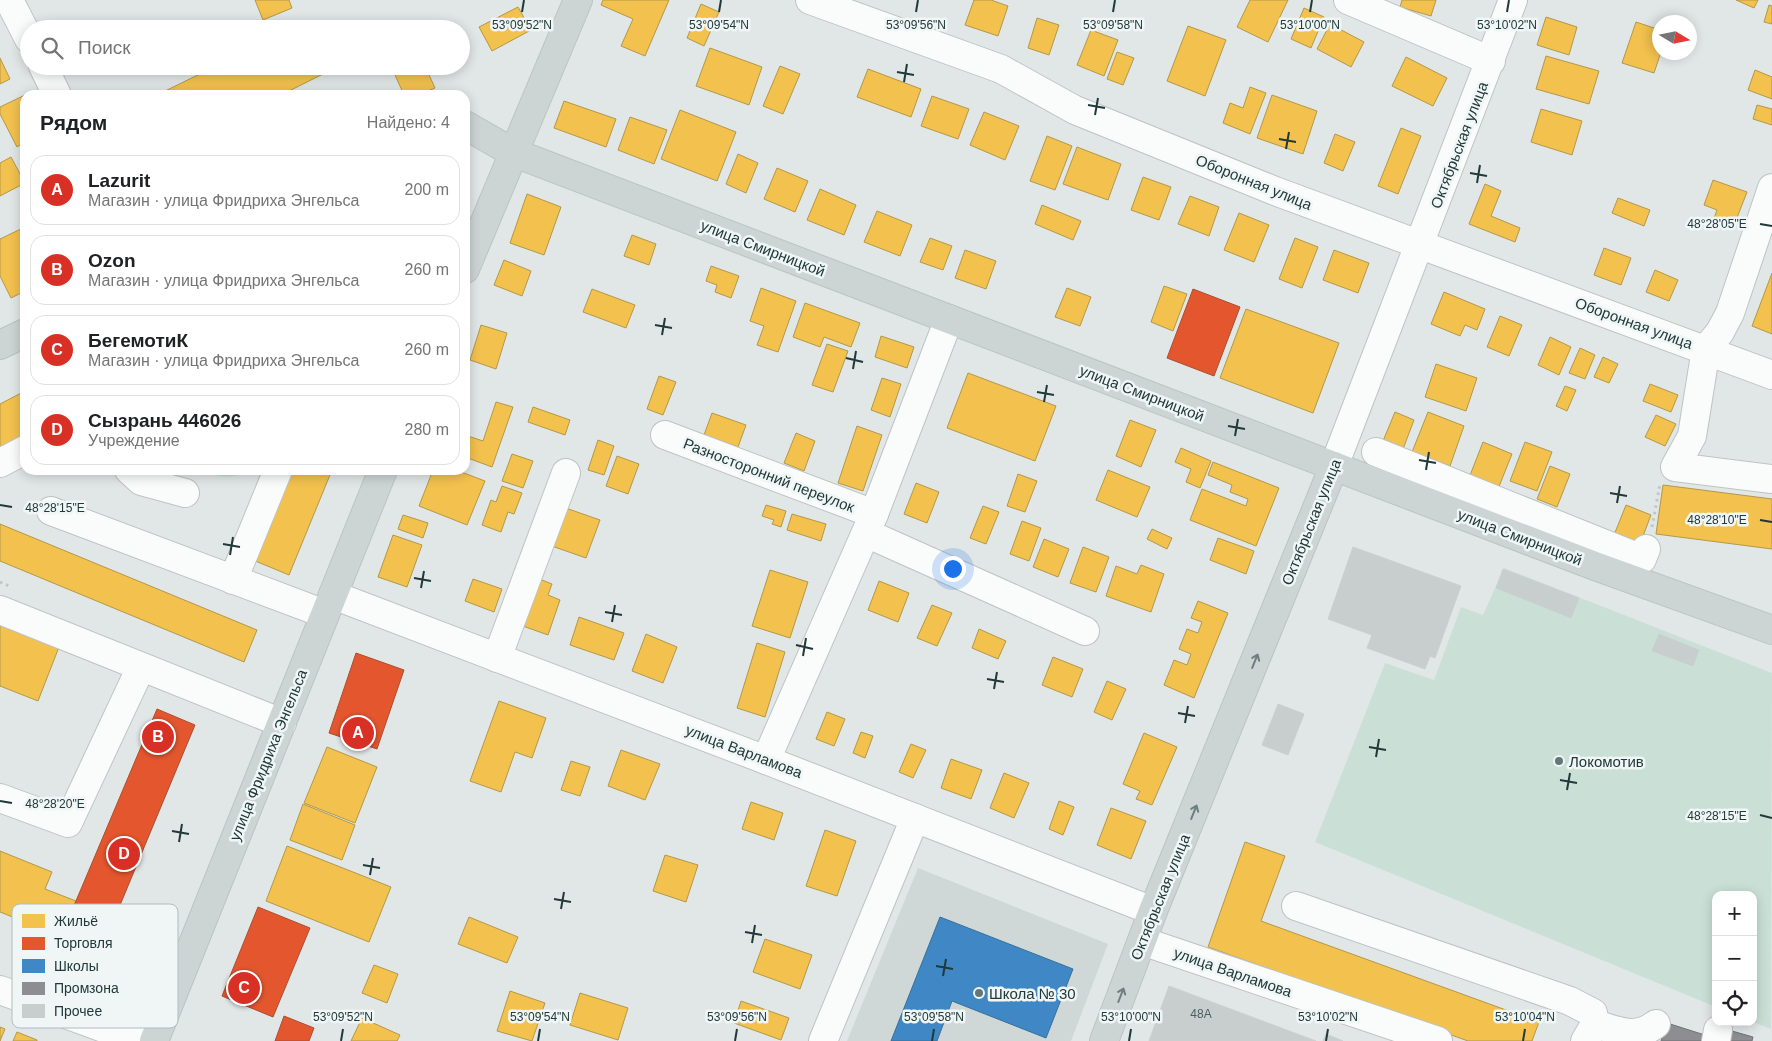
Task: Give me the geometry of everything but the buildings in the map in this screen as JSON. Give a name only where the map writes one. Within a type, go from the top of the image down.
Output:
[{"type":"main road","points":[[470,257],[512,152],[578,0]]},
{"type":"main road","name":"улица Смирницкой","points":[[470,128],[512,152],[1595,566],[1772,630]]},
{"type":"main road","points":[[0,345],[20,335]]},
{"type":"main road","name":"Октябрьская улица","points":[[1104,1041],[1154,911],[1334,466]]},
{"type":"main road","name":"улица Фридриха Энгельса","points":[[178,981],[382,475]]},
{"type":"main road","name":"улица Фридриха Энгельса","points":[[154,1041],[159,1028]]},
{"type":"street","points":[[9,0],[20,21]]},
{"type":"street","name":"Оборонная улица","points":[[810,0],[1001,68],[1075,110],[1275,191],[1772,375]]},
{"type":"street","points":[[1348,0],[1491,61]]},
{"type":"street","name":"Октябрьская улица","points":[[1334,466],[1513,0]]},
{"type":"street","points":[[47,75],[55,90]]},
{"type":"street","points":[[1772,188],[1730,313],[1720,332],[1706,349],[1692,436],[1675,466],[1772,480]]},
{"type":"street","points":[[766,760],[870,524],[949,319]]},
{"type":"street","name":"Разносторонний переулок","points":[[665,436],[870,524],[1085,631]]},
{"type":"street","points":[[1376,452],[1642,558],[1646,549]]},
{"type":"street","points":[[0,463],[20,453]]},
{"type":"street","points":[[497,658],[566,472]]},
{"type":"street","points":[[134,475],[141,481],[185,493]]},
{"type":"street","points":[[233,580],[276,475]]},
{"type":"street","name":"улица Варламова","points":[[50,511],[233,580],[329,605],[497,658],[1154,911]]},
{"type":"street","points":[[0,610],[282,723]]},
{"type":"street","points":[[0,798],[68,823],[142,667]]},
{"type":"street","points":[[823,1041],[915,818]]},
{"type":"street","points":[[1296,906],[1570,1001],[1594,1013],[1590,1032],[1644,1033],[1656,1024]]},
{"type":"street","name":"улица Варламова","points":[[1142,941],[1389,1032],[1438,1041]]},
{"type":"street","points":[[0,990],[12,994]]},
{"type":"street","points":[[104,1028],[139,1041]]},
{"type":"path","points":[[1646,549],[1657,506],[1660,484],[1675,466]]},
{"type":"shaded area","name":"Школа № 30","points":[[918,868],[1108,944],[1071,1041],[847,1041]]},
{"type":"green space","points":[[217,475],[239,475],[228,477]]},
{"type":"green space","name":"Локомотив","points":[[1504,568],[1772,673],[1771,1029],[1757,1024],[1757,891],[1712,891],[1712,1005],[1315,842],[1385,663],[1434,680],[1461,607],[1483,615]]},
{"type":"place","name":"Lazurit","points":[[358,733]]},
{"type":"place","name":"Ozon","points":[[158,737]]},
{"type":"place","name":"Локомотив","points":[[1559,761]]},
{"type":"place","name":"Сызрань 446026","points":[[124,854]]},
{"type":"place","name":"БегемотиК","points":[[244,988]]},
{"type":"place","name":"Школа № 30","points":[[979,993]]}]
